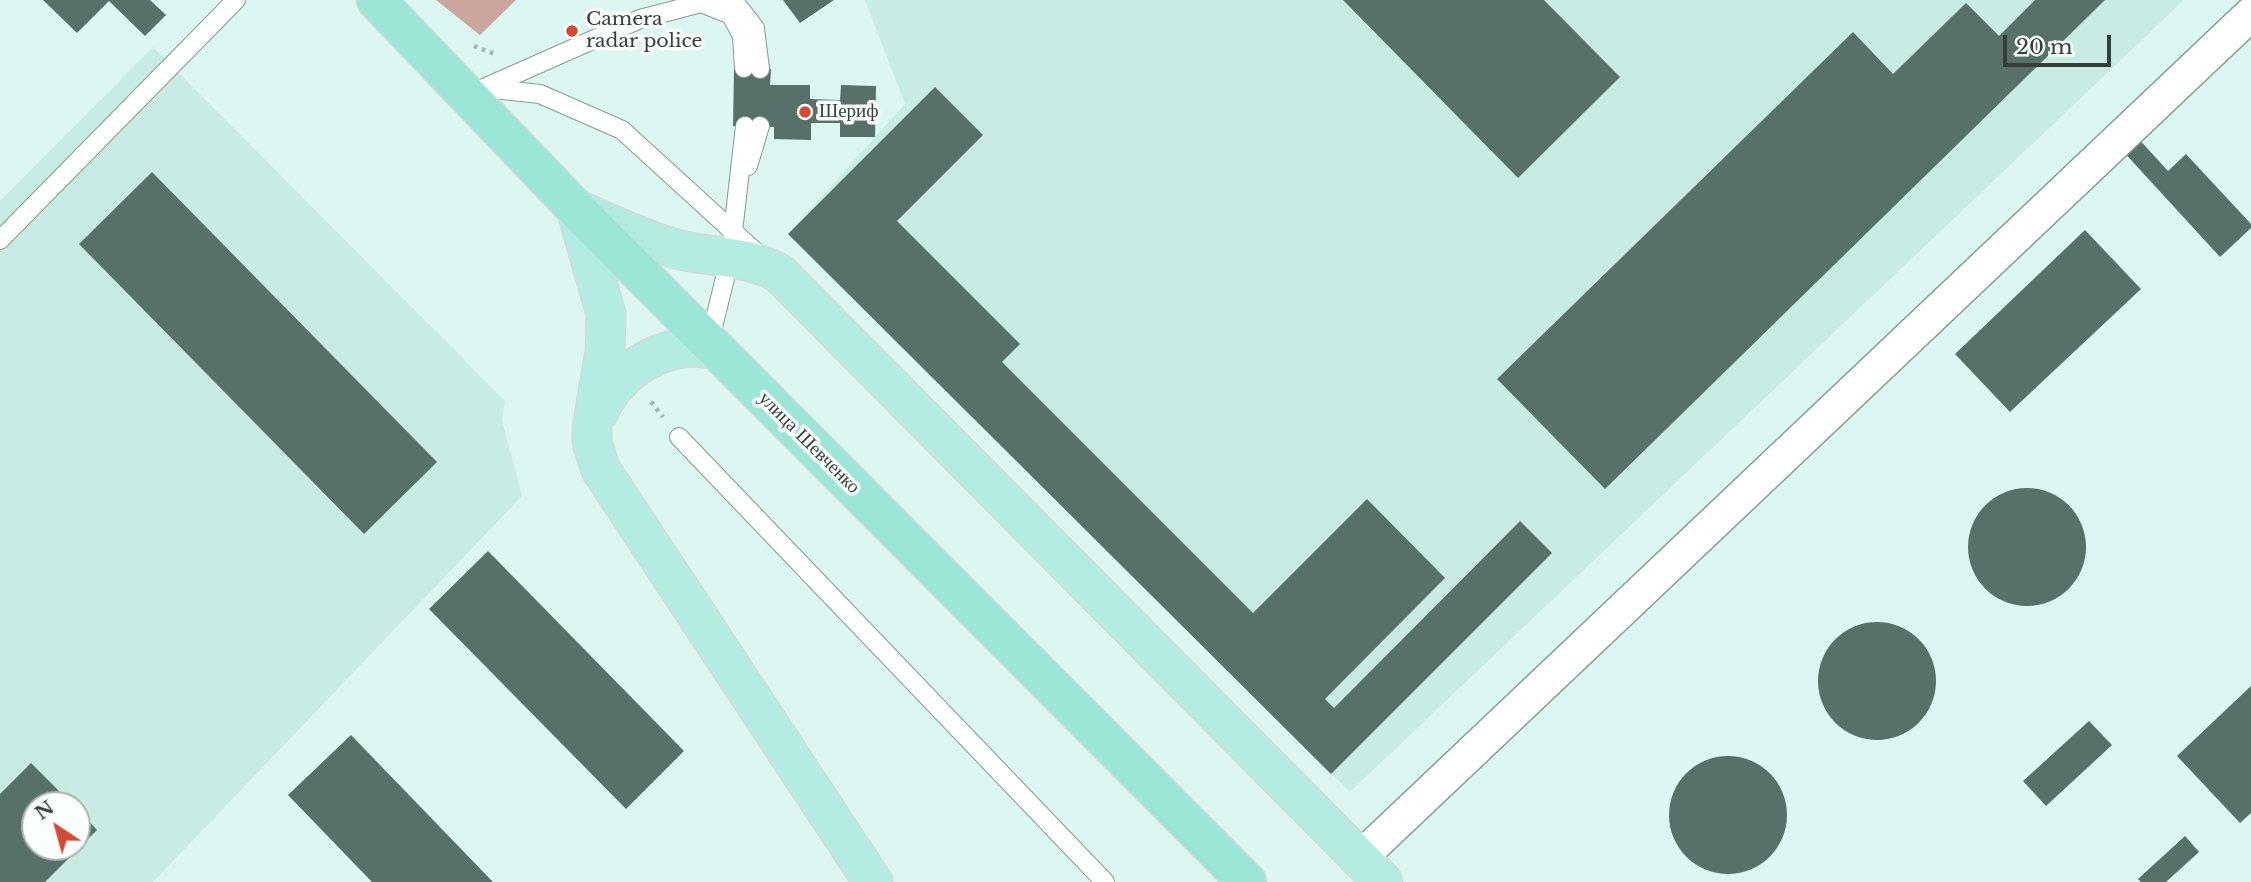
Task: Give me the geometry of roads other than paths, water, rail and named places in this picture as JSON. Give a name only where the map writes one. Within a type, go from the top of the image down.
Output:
[{"type":"highway","name":"улица Шевченко","points":[[376,0],[475,92],[576,209],[1247,882]]},
{"type":"main road","points":[[576,209],[650,241],[678,249],[732,234],[749,260],[765,265],[780,275],[1371,870]]},
{"type":"main road","points":[[576,209],[606,314],[605,350],[592,428],[596,456],[607,481],[865,879]]},
{"type":"main road","points":[[592,428],[605,397],[628,372],[653,356],[684,348],[713,346]]},
{"type":"street","points":[[1371,870],[2251,14]]},
{"type":"lane","points":[[0,240],[236,0]]},
{"type":"lane","points":[[475,92],[640,19],[701,3],[731,15],[742,36],[752,68]]},
{"type":"lane","points":[[475,92],[540,94],[622,130],[732,234]]},
{"type":"lane","points":[[713,346],[752,126]]},
{"type":"lane","points":[[679,437],[1105,882]]},
{"type":"place","name":"Camera radar police","points":[[572,31]]},
{"type":"place","name":"Шериф","points":[[805,112]]}]
